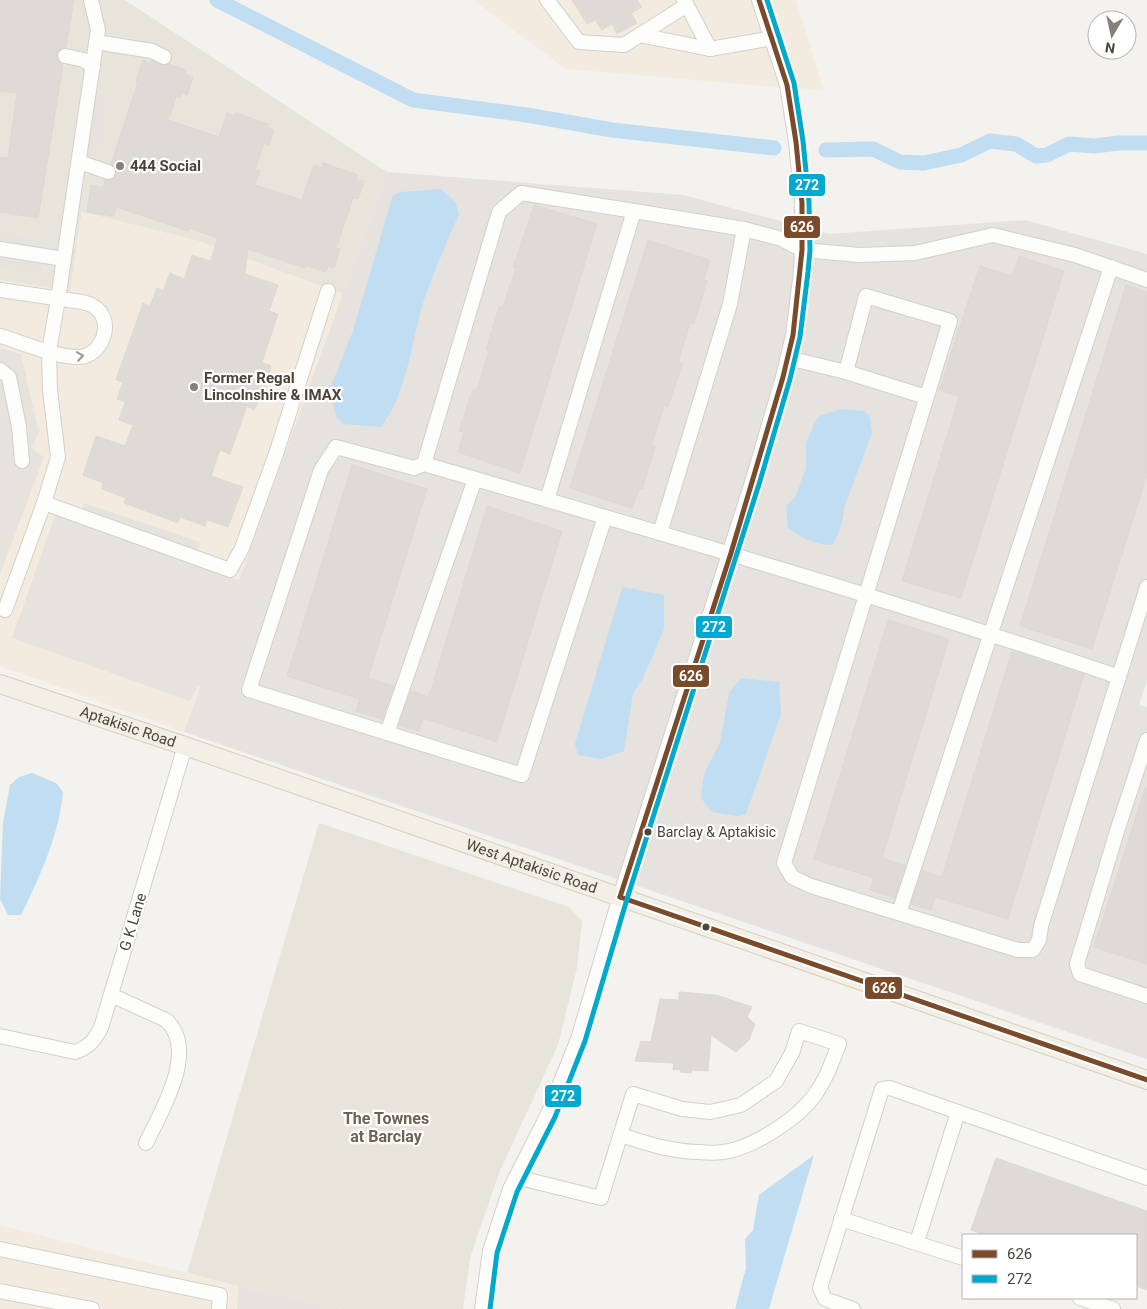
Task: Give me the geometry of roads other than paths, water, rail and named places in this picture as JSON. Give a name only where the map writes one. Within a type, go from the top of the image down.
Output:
[{"type":"main road","name":"Aptakisic Road","points":[[0,684],[185,746],[256,772]]},
{"type":"main road","name":"West Aptakisic Road","points":[[256,772],[1147,1080]]},
{"type":"street","points":[[5,610],[44,504],[58,457],[50,390],[49,351],[98,30],[91,0]]},
{"type":"street","points":[[547,0],[579,42],[624,45],[685,3],[710,49]]},
{"type":"street","points":[[482,1309],[490,1251],[510,1189],[548,1114],[578,1039],[620,897],[731,553],[788,358],[793,334],[802,250],[802,202],[796,142],[787,85],[759,0]]},
{"type":"street","points":[[639,35],[710,49],[773,38]]},
{"type":"street","points":[[96,42],[152,51],[164,57]]},
{"type":"street","points":[[65,56],[84,60],[93,67]]},
{"type":"street","points":[[79,162],[108,172]]},
{"type":"street","points":[[424,464],[499,212],[521,193],[744,229],[782,239],[802,250],[860,256],[915,253],[993,235],[1075,254],[1147,280]]},
{"type":"street","points":[[547,500],[634,211]]},
{"type":"street","points":[[660,533],[730,304],[744,229]]},
{"type":"street","points":[[0,249],[64,259]]},
{"type":"street","points":[[899,913],[1111,267]]},
{"type":"street","points":[[0,290],[82,302],[93,306],[101,313],[105,322],[103,340],[98,348],[90,354],[81,357],[71,357],[0,336]]},
{"type":"street","points":[[44,504],[230,570],[242,548],[276,454],[328,290]]},
{"type":"street","points":[[846,372],[866,296],[950,321],[784,863],[792,877],[811,886],[1018,950],[1033,950],[1039,940],[1041,926],[1147,587]]},
{"type":"street","points":[[788,358],[846,372],[926,398]]},
{"type":"street","points":[[0,370],[8,377],[20,428],[22,461]]},
{"type":"street","points":[[605,517],[522,775],[249,690],[321,470],[336,447],[414,468],[424,464],[731,553],[865,596],[991,633],[1119,676]]},
{"type":"street","points":[[387,733],[475,479]]},
{"type":"street","points":[[1147,740],[1077,964],[1080,974],[1147,996]]},
{"type":"street","name":"G K Lane","points":[[0,1036],[75,1052],[86,1048],[93,1042],[101,1028],[111,996],[185,746]]},
{"type":"street","points":[[111,996],[166,1020],[172,1025],[178,1036],[179,1045],[175,1077],[167,1100],[146,1143]]},
{"type":"street","points":[[516,1177],[601,1198],[620,1135],[633,1094],[682,1109],[710,1112],[741,1105],[776,1081],[792,1053],[799,1031],[839,1044],[827,1074],[814,1097],[792,1118],[762,1138],[732,1151],[699,1152],[671,1150],[620,1135]]},
{"type":"street","points":[[853,1309],[825,1299],[820,1288],[882,1089],[890,1088],[1147,1178]]},
{"type":"street","points":[[917,1242],[958,1112]]},
{"type":"street","points":[[842,1219],[962,1258]]},
{"type":"street","points":[[0,1249],[220,1294],[219,1309]]},
{"type":"street","points":[[0,1291],[92,1309]]},
{"type":"street","points":[[1083,1299],[1113,1309]]},
{"type":"water","points":[[441,189],[455,202],[459,214],[424,300],[408,366],[397,398],[381,427],[344,424],[337,418],[329,391],[353,331],[393,195],[402,192]]},
{"type":"water","points":[[841,409],[864,411],[870,417],[872,433],[845,505],[842,523],[833,545],[826,545],[809,540],[788,528],[786,506],[795,497],[806,469],[806,443],[815,422],[820,416]]},
{"type":"water","points":[[622,587],[664,595],[664,629],[643,678],[633,693],[624,751],[601,759],[578,755],[575,744]]},
{"type":"water","points":[[741,678],[779,682],[781,714],[746,814],[738,816],[712,812],[701,798],[704,774],[720,743],[729,693]]},
{"type":"water","points":[[32,773],[56,783],[63,792],[61,808],[48,855],[21,915],[8,915],[0,899],[3,823],[10,785],[19,777]]},
{"type":"water","points":[[814,1155],[769,1309],[735,1309],[746,1268],[745,1239],[753,1230],[759,1195]]},
{"type":"waterway","points":[[217,0],[413,100],[527,115],[612,130],[774,148]]},
{"type":"waterway","points":[[826,150],[873,149],[900,162],[924,163],[961,155],[990,141],[1016,144],[1036,156],[1047,155],[1069,144],[1095,146],[1118,143],[1147,143]]},
{"type":"place","name":"444 Social","points":[[120,166]]},
{"type":"place","name":"Former Regal Lincolnshire & IMAX","points":[[194,387]]},
{"type":"place","name":"Barclay & Aptakisic","points":[[648,832]]},
{"type":"district","name":"The Townes at Barclay","points":[[386,1127]]}]
